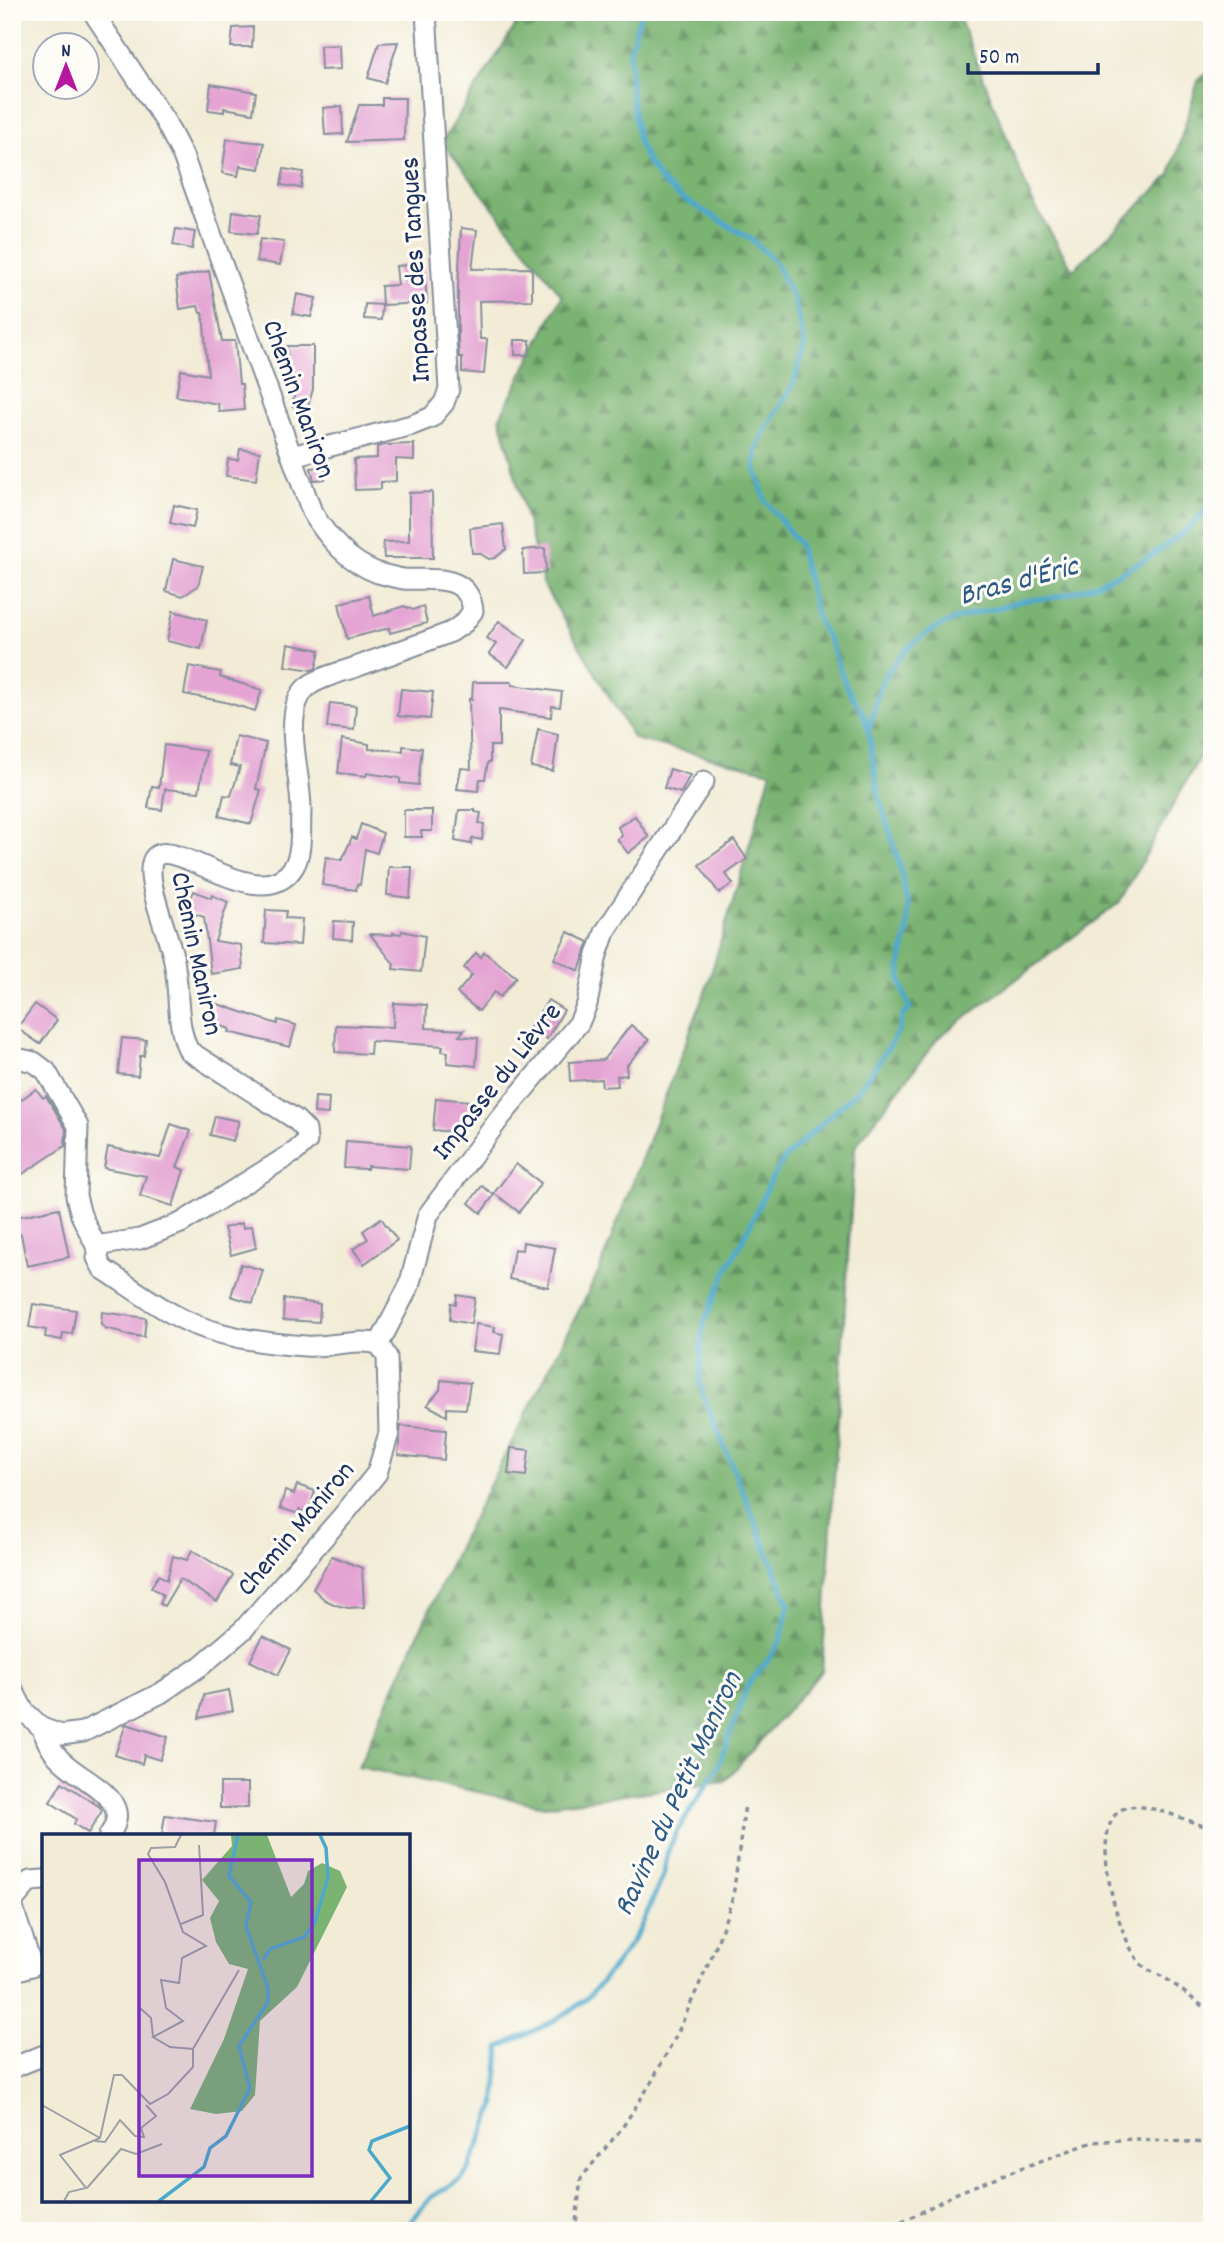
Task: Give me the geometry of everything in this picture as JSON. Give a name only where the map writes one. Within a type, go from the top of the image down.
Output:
[{"type":"street","name":"Chemin Maniron","points":[[93,12],[164,121],[183,156],[312,512],[328,538],[356,562],[377,572],[403,579],[450,581],[467,593],[473,611],[464,623],[452,632],[336,674],[307,688],[299,697],[295,708],[293,733],[301,789],[300,836],[295,866],[282,878],[267,885],[240,883],[179,855],[160,853],[155,857],[151,864],[152,881],[175,961],[182,1038],[185,1045],[201,1061],[295,1119],[306,1130],[307,1141],[296,1151],[181,1223],[140,1239],[102,1245],[99,1252]]},
{"type":"street","name":"Impasse des Tangues","points":[[292,456],[412,425],[432,417],[444,403],[449,389],[426,12]]},
{"type":"street","name":"Impasse du Lièvre","points":[[379,1344],[409,1286],[428,1215],[500,1118],[579,1023],[587,1004],[597,955],[605,932],[704,781]]},
{"type":"street","points":[[12,1057],[34,1062],[46,1071],[78,1126],[76,1196],[81,1215],[99,1252],[97,1258],[103,1269],[181,1318],[214,1331],[247,1339],[306,1346],[366,1341],[379,1344]]},
{"type":"street","name":"Chemin Maniron","points":[[42,1728],[61,1735],[83,1732],[161,1693],[202,1665],[243,1630],[337,1523],[377,1474],[389,1433],[387,1357],[379,1344]]},
{"type":"street","points":[[12,1688],[24,1711],[42,1728],[48,1745],[59,1759],[113,1801],[117,1817],[111,1834]]},
{"type":"street","points":[[12,1972],[32,1966],[12,1904],[30,1881],[42,1880]]},
{"type":"street","points":[[12,2068],[42,2056]]},
{"type":"path","points":[[578,2231],[576,2222],[580,2178],[622,2128],[651,2083],[678,2032],[715,1949],[733,1897],[744,1804]]},
{"type":"path","points":[[1212,1829],[1148,1807],[1128,1807],[1120,1810],[1111,1823],[1106,1866],[1115,1912],[1141,1965],[1212,2013]]},
{"type":"path","points":[[873,2231],[910,2218],[957,2193],[999,2176],[1093,2142],[1133,2138],[1212,2143]]},
{"type":"green space","points":[[529,12],[957,12],[1032,201],[1073,270],[1170,175],[1199,78],[1212,71],[1212,734],[1120,902],[939,1037],[855,1147],[822,1671],[725,1781],[545,1806],[358,1767],[458,1547],[598,1273],[708,984],[771,772],[634,739],[544,586],[500,417],[562,296],[442,142],[519,20]]},
{"type":"building","points":[[253,27],[252,47],[231,47],[233,28]]},
{"type":"building","points":[[398,42],[385,83],[368,78],[379,43]]},
{"type":"building","points":[[340,45],[341,69],[321,70],[320,46]]},
{"type":"building","points":[[211,84],[256,92],[253,113],[224,108],[224,112],[208,110]]},
{"type":"building","points":[[382,98],[405,98],[404,140],[347,142],[359,105],[382,105]]},
{"type":"building","points":[[342,106],[343,134],[325,135],[323,108]]},
{"type":"building","points":[[227,139],[264,143],[260,169],[240,166],[238,176],[222,173]]},
{"type":"building","points":[[284,169],[303,172],[301,188],[281,185]]},
{"type":"building","points":[[233,211],[261,215],[257,234],[231,231]]},
{"type":"building","points":[[461,228],[477,230],[472,269],[532,268],[532,300],[479,301],[480,339],[487,339],[484,374],[462,372],[462,357],[459,357]]},
{"type":"building","points":[[176,229],[195,232],[192,249],[173,245]]},
{"type":"building","points":[[260,239],[284,242],[280,265],[256,261]]},
{"type":"building","points":[[424,264],[427,303],[382,305],[381,286],[398,285],[396,266]]},
{"type":"building","points":[[209,271],[222,341],[235,341],[244,410],[219,412],[218,404],[176,396],[181,370],[208,375],[203,313],[200,313],[198,306],[180,309],[176,278]]},
{"type":"building","points":[[297,294],[316,298],[311,317],[293,314]]},
{"type":"building","points":[[365,304],[382,305],[381,320],[364,319]]},
{"type":"building","points":[[515,340],[530,340],[530,355],[515,355]]},
{"type":"building","points":[[287,346],[313,346],[313,389],[307,410],[292,406],[297,383],[292,382],[292,372],[287,373]]},
{"type":"building","points":[[414,444],[414,460],[396,459],[396,481],[381,482],[381,489],[355,490],[354,459],[377,458],[377,447],[385,445]]},
{"type":"building","points":[[240,449],[260,452],[256,480],[226,476],[228,459],[238,460]]},
{"type":"building","points":[[325,466],[325,479],[314,480],[311,468]]},
{"type":"building","points":[[432,492],[433,558],[384,558],[383,542],[409,541],[409,493]]},
{"type":"building","points":[[174,505],[197,510],[193,528],[170,523]]},
{"type":"building","points":[[503,524],[506,549],[495,558],[489,559],[479,553],[472,553],[470,528]]},
{"type":"building","points":[[545,548],[546,573],[524,574],[523,550]]},
{"type":"building","points":[[173,559],[203,566],[198,586],[183,596],[166,591]]},
{"type":"building","points":[[369,596],[374,616],[404,606],[413,610],[423,606],[427,623],[390,633],[389,628],[347,639],[339,603]]},
{"type":"building","points":[[173,611],[207,620],[201,649],[167,641]]},
{"type":"building","points":[[499,621],[526,640],[508,667],[489,654],[496,644],[487,638]]},
{"type":"building","points":[[288,644],[320,650],[316,668],[312,670],[285,666]]},
{"type":"building","points":[[189,666],[221,672],[220,677],[262,690],[255,711],[184,694]]},
{"type":"building","points":[[473,682],[512,682],[512,685],[562,692],[560,707],[552,706],[551,717],[499,710],[499,746],[490,746],[490,762],[485,779],[480,779],[478,791],[457,789],[461,768],[471,769],[469,699],[472,699]]},
{"type":"building","points":[[401,689],[433,692],[430,719],[398,716]]},
{"type":"building","points":[[330,703],[356,706],[354,730],[327,727]]},
{"type":"building","points":[[538,729],[558,734],[553,771],[531,767]]},
{"type":"building","points":[[236,736],[266,743],[256,789],[261,790],[251,824],[219,816],[224,795],[231,796],[240,767],[230,765]]},
{"type":"building","points":[[342,739],[369,744],[369,749],[403,751],[403,746],[422,748],[418,785],[400,783],[400,778],[367,773],[366,776],[338,773]]},
{"type":"building","points":[[164,745],[206,751],[199,792],[165,789],[162,810],[148,808],[152,786],[159,787]]},
{"type":"building","points":[[670,769],[690,775],[681,793],[664,788]]},
{"type":"building","points":[[404,810],[432,810],[432,831],[421,831],[422,837],[404,837]]},
{"type":"building","points":[[459,810],[475,810],[481,813],[479,823],[484,824],[482,840],[472,838],[471,844],[455,841]]},
{"type":"building","points":[[635,816],[649,837],[628,853],[617,839],[622,836],[618,827]]},
{"type":"building","points":[[361,824],[383,833],[377,853],[365,849],[360,885],[357,884],[356,890],[322,885],[326,857],[342,860],[352,837],[356,839]]},
{"type":"building","points":[[734,840],[747,859],[726,874],[733,884],[719,893],[699,865]]},
{"type":"building","points":[[389,867],[412,867],[410,898],[387,895]]},
{"type":"building","points":[[194,891],[228,902],[215,941],[241,945],[243,969],[211,974],[204,917],[186,911]]},
{"type":"building","points":[[266,910],[286,911],[285,918],[302,919],[300,945],[264,943]]},
{"type":"building","points":[[334,921],[353,922],[352,940],[333,938]]},
{"type":"building","points":[[402,931],[425,936],[421,972],[393,969],[394,964],[370,934],[393,935],[401,934]]},
{"type":"building","points":[[568,932],[589,942],[579,971],[554,959]]},
{"type":"building","points":[[484,952],[516,977],[500,997],[494,992],[479,1011],[457,993],[472,975],[464,968],[476,953],[481,957]]},
{"type":"building","points":[[548,1000],[564,1010],[547,1039],[530,1028]]},
{"type":"building","points":[[215,1003],[277,1024],[278,1020],[296,1025],[290,1047],[229,1032],[230,1029],[209,1022]]},
{"type":"building","points":[[394,1003],[427,1005],[426,1028],[464,1030],[459,1036],[478,1038],[476,1066],[447,1063],[448,1052],[442,1051],[443,1046],[371,1041],[370,1054],[335,1052],[336,1025],[393,1027]]},
{"type":"building","points":[[35,1004],[57,1020],[40,1044],[17,1028]]},
{"type":"building","points":[[631,1025],[649,1040],[626,1066],[627,1075],[617,1076],[618,1086],[602,1087],[601,1079],[570,1081],[569,1062],[603,1060]]},
{"type":"building","points":[[122,1038],[146,1040],[144,1056],[140,1056],[138,1076],[118,1074]]},
{"type":"building","points":[[36,1089],[43,1098],[46,1096],[66,1129],[65,1146],[12,1181],[12,1106]]},
{"type":"building","points":[[315,1097],[329,1098],[328,1114],[314,1113]]},
{"type":"building","points":[[436,1098],[470,1101],[470,1111],[453,1132],[433,1130]]},
{"type":"building","points":[[215,1116],[239,1121],[233,1141],[210,1135]]},
{"type":"building","points":[[171,1124],[191,1131],[177,1167],[184,1170],[173,1206],[140,1196],[146,1176],[104,1168],[108,1147],[160,1158]]},
{"type":"building","points":[[346,1141],[411,1146],[409,1169],[367,1166],[367,1169],[344,1168]]},
{"type":"building","points":[[516,1164],[541,1183],[519,1212],[494,1193]]},
{"type":"building","points":[[482,1186],[494,1195],[481,1213],[469,1203]]},
{"type":"building","points":[[59,1208],[69,1257],[27,1266],[21,1234],[14,1235],[12,1218]]},
{"type":"building","points":[[381,1218],[397,1240],[364,1264],[353,1249],[368,1239],[363,1231]]},
{"type":"building","points":[[242,1223],[243,1228],[252,1226],[256,1248],[231,1255],[224,1228]]},
{"type":"building","points":[[523,1242],[555,1248],[548,1287],[509,1279],[514,1249],[522,1250]]},
{"type":"building","points":[[241,1264],[263,1270],[253,1303],[231,1296]]},
{"type":"building","points":[[457,1295],[475,1298],[471,1324],[450,1320],[451,1303],[456,1304]]},
{"type":"building","points":[[284,1299],[320,1304],[319,1322],[283,1320]]},
{"type":"building","points":[[33,1304],[76,1310],[72,1334],[63,1333],[62,1340],[45,1337],[46,1330],[29,1327]]},
{"type":"building","points":[[102,1312],[146,1318],[144,1337],[105,1328],[101,1324]]},
{"type":"building","points":[[476,1324],[495,1327],[494,1332],[503,1334],[500,1354],[472,1351]]},
{"type":"building","points":[[441,1380],[470,1383],[466,1409],[447,1408],[447,1416],[427,1405],[440,1390]]},
{"type":"building","points":[[401,1426],[446,1430],[444,1460],[398,1455]]},
{"type":"building","points":[[511,1448],[529,1450],[526,1476],[508,1474]]},
{"type":"building","points":[[297,1485],[315,1491],[308,1513],[299,1510],[299,1514],[280,1508],[285,1491],[294,1494]]},
{"type":"building","points":[[192,1550],[233,1575],[217,1602],[180,1579],[164,1606],[160,1604],[163,1595],[151,1587],[159,1575],[167,1580],[173,1556],[187,1560]]},
{"type":"building","points":[[332,1556],[362,1568],[364,1607],[348,1608],[336,1605],[325,1600],[313,1589]]},
{"type":"building","points":[[263,1636],[291,1650],[278,1675],[250,1661]]},
{"type":"building","points":[[229,1690],[233,1711],[199,1718],[204,1695]]},
{"type":"building","points":[[126,1724],[168,1737],[160,1760],[144,1755],[142,1764],[115,1755]]},
{"type":"building","points":[[62,1782],[100,1807],[102,1811],[88,1833],[74,1824],[76,1819],[50,1802]]},
{"type":"building","points":[[220,1783],[248,1783],[248,1808],[220,1808]]},
{"type":"building","points":[[165,1815],[216,1822],[214,1834],[162,1834]]},
{"type":"waterway","name":"Ravine du Petit Maniron","points":[[403,2231],[431,2197],[461,2179],[469,2169],[495,2105],[500,2047],[550,2023],[590,1995],[617,1963],[640,1929],[663,1876],[668,1851],[677,1831],[717,1769],[748,1685],[781,1639],[789,1604],[700,1385],[704,1323],[729,1265],[771,1180],[785,1158],[860,1088],[891,1044],[903,1015],[910,1009],[901,983],[900,966],[908,930],[908,908],[900,866],[879,797],[864,715],[846,686],[830,642],[818,621],[799,544],[765,500],[755,467],[756,453],[763,434],[793,385],[805,344],[794,300],[775,262],[751,239],[680,197],[662,182],[647,161],[638,140],[631,93],[630,51],[641,12]]},
{"type":"waterway","name":"Bras d'Éric","points":[[869,728],[878,693],[887,673],[898,658],[923,636],[965,616],[1021,601],[1072,593],[1094,585],[1162,549],[1199,518],[1212,501]]}]
